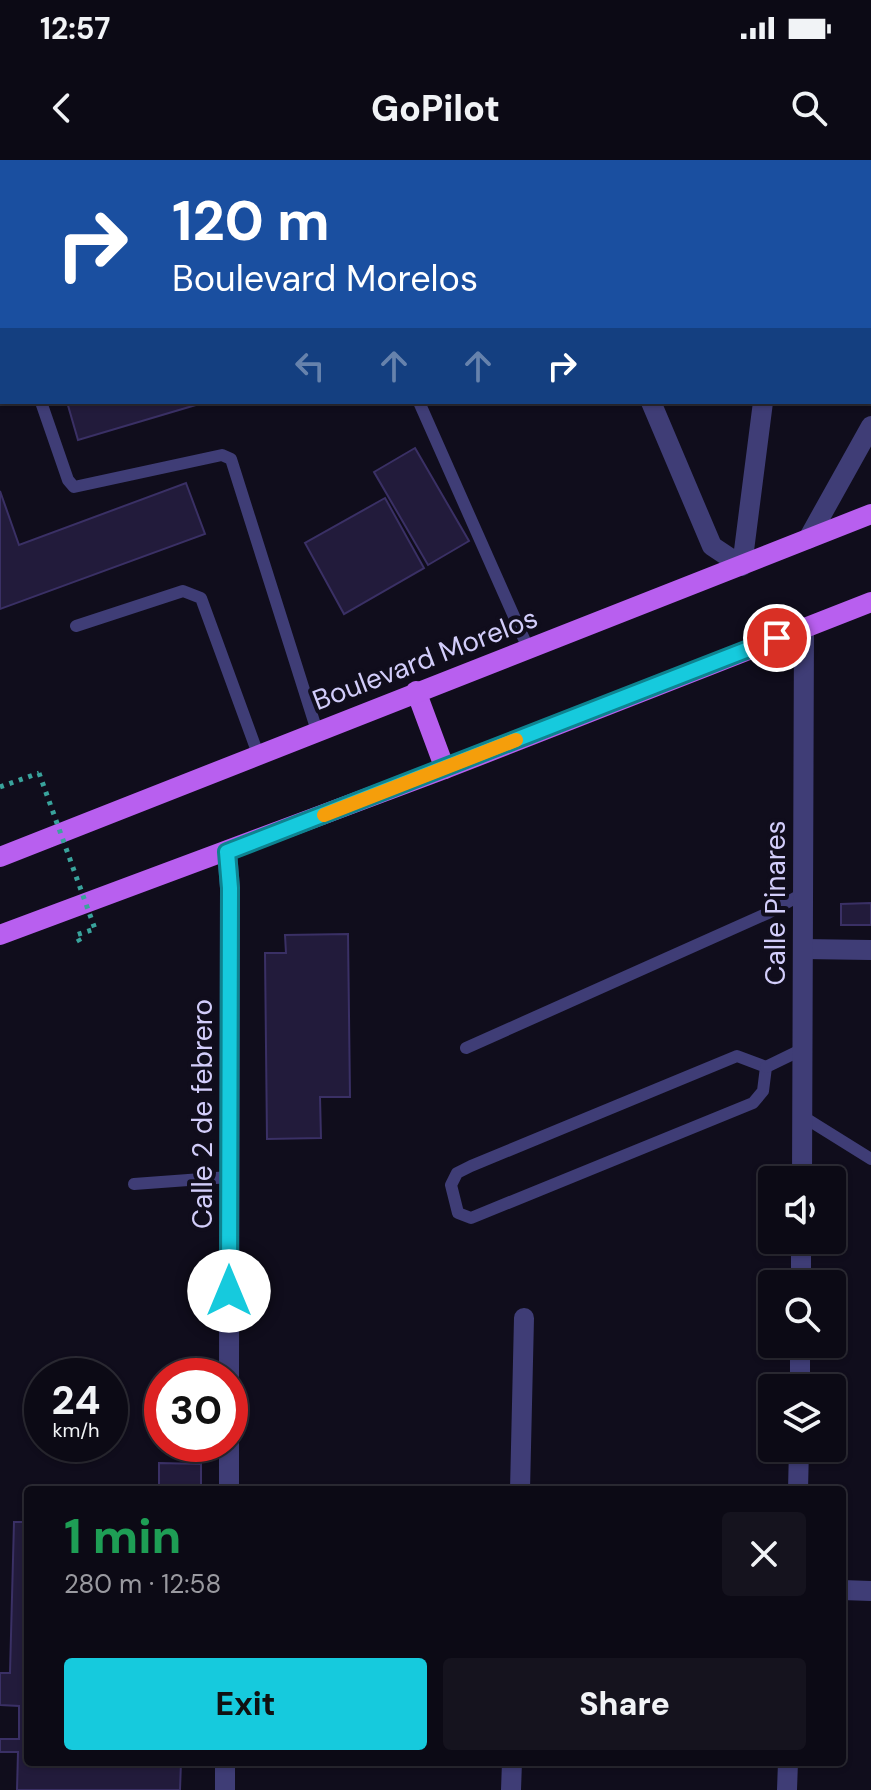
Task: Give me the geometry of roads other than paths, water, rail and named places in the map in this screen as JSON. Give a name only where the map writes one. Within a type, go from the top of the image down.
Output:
[{"type":"main road","name":"Boulevard Morelos","points":[[0,857],[871,514]]},
{"type":"main road","points":[[0,935],[445,769],[871,602]]},
{"type":"main road","points":[[416,691],[445,769]]},
{"type":"street","points":[[652,404],[712,546],[742,566],[763,404]]},
{"type":"street","points":[[808,539],[871,426]]},
{"type":"street","name":"Calle Pinares","points":[[802,1166],[804,627]]},
{"type":"street","name":"Calle 2 de febrero","points":[[227,852],[230,888],[229,1358]]},
{"type":"street","points":[[803,949],[871,950]]},
{"type":"street","points":[[520,1486],[524,1318]]},
{"type":"street","points":[[229,1462],[229,1486]]},
{"type":"street","points":[[798,1486],[799,1462]]},
{"type":"street","points":[[846,1590],[871,1591]]},
{"type":"street","points":[[225,1766],[225,1790]]},
{"type":"street","points":[[511,1790],[512,1766]]},
{"type":"street","points":[[787,1790],[788,1766]]},
{"type":"lane","points":[[42,404],[68,480],[74,487],[222,455],[231,459],[317,731]]},
{"type":"lane","points":[[420,404],[528,648]]},
{"type":"lane","points":[[76,626],[183,591],[201,598],[258,754]]},
{"type":"lane","points":[[466,1048],[768,913],[804,893]]},
{"type":"lane","points":[[766,1067],[763,1091],[753,1103],[471,1218],[458,1213],[451,1185],[457,1173],[471,1166],[737,1056],[766,1067],[803,1049]]},
{"type":"lane","points":[[802,1116],[871,1159]]},
{"type":"lane","points":[[134,1184],[229,1177]]}]
